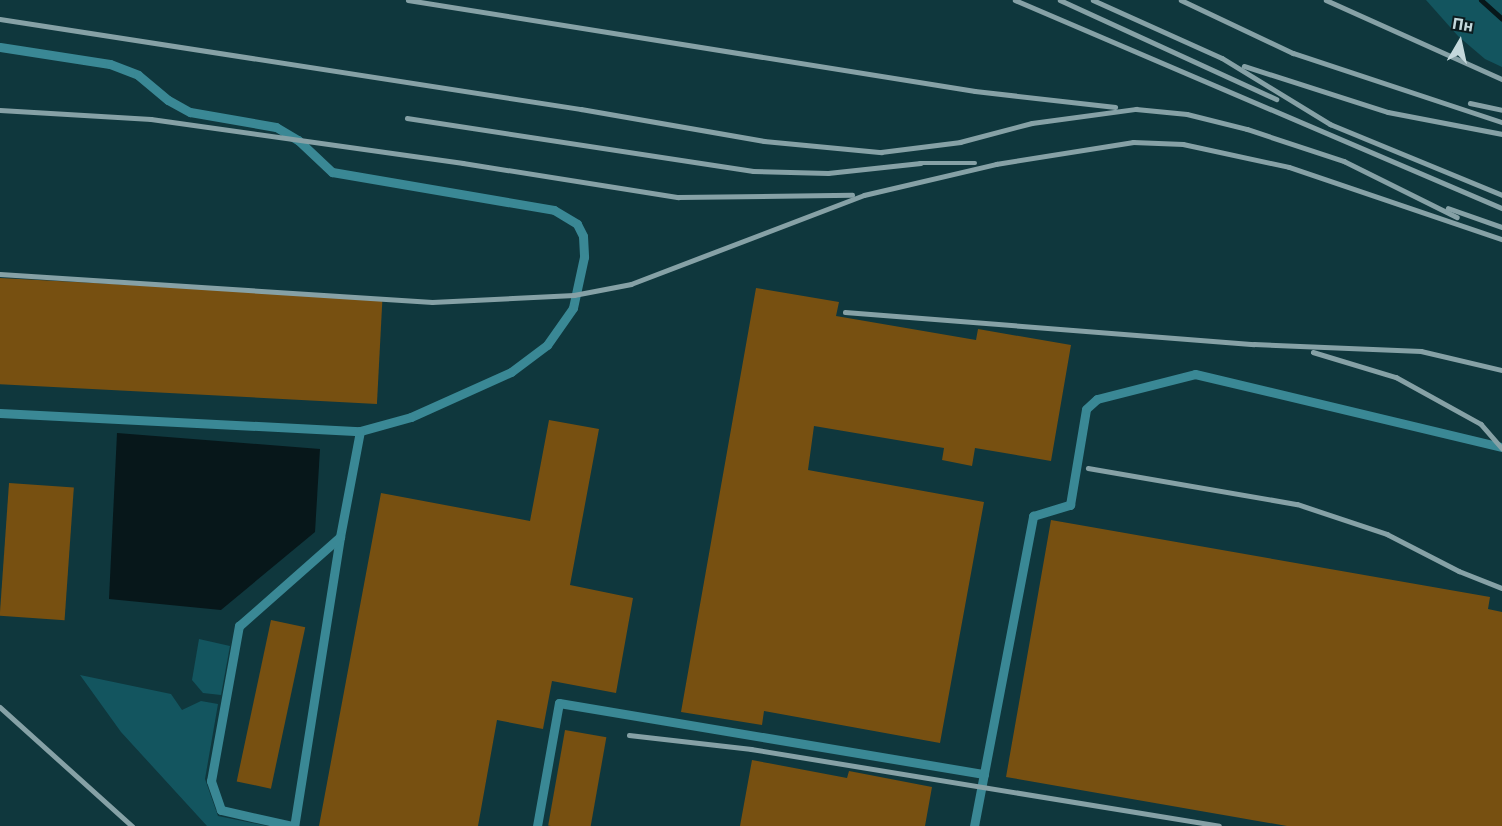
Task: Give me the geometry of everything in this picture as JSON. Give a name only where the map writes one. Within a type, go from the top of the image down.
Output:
[{"type":"lane","points":[[0,47],[110,64],[138,75],[168,100],[190,112],[276,127],[297,140],[332,172],[554,210],[577,224],[583,236],[584,257],[573,308],[547,345],[511,372],[411,417],[360,431],[0,413]]},
{"type":"lane","points":[[974,826],[1033,516],[1070,505],[1086,409],[1097,399],[1195,374],[1502,447]]},
{"type":"lane","points":[[340,537],[239,626],[211,781],[221,810],[293,826],[340,537],[360,431]]},
{"type":"lane","points":[[537,826],[559,703],[984,774]]},
{"type":"shaded area","points":[[1426,0],[1502,0],[1502,67],[1485,59],[1458,36]]},
{"type":"shaded area","points":[[117,433],[320,449],[315,532],[221,610],[109,599]]},
{"type":"shaded area","points":[[199,639],[230,646],[221,695],[203,693],[192,680]]},
{"type":"shaded area","points":[[80,675],[171,694],[182,710],[201,701],[218,704],[205,779],[218,816],[267,826],[207,826],[121,732]]},
{"type":"building","points":[[0,278],[382,298],[377,404],[0,384]]},
{"type":"building","points":[[756,288],[839,302],[836,316],[976,340],[978,329],[1071,345],[1051,461],[975,448],[972,466],[942,460],[944,448],[814,426],[808,470],[984,502],[940,743],[764,711],[762,725],[681,712]]},
{"type":"building","points":[[549,420],[599,429],[570,585],[633,598],[616,693],[552,681],[543,729],[497,720],[478,826],[319,826],[381,493],[530,521]]},
{"type":"building","points":[[9,483],[74,488],[65,620],[0,616]]},
{"type":"building","points":[[1051,520],[1490,597],[1488,609],[1502,612],[1502,826],[1287,826],[1006,777]]},
{"type":"building","points":[[271,620],[305,627],[271,789],[237,781]]},
{"type":"building","points":[[565,730],[606,737],[591,826],[548,826]]},
{"type":"building","points":[[752,760],[847,778],[849,771],[932,787],[925,826],[740,826]]},
{"type":"waterway","points":[[1481,0],[1502,19]]},
{"type":"railway","points":[[408,0],[975,91],[1115,107]]},
{"type":"railway","points":[[1015,0],[1502,208]]},
{"type":"railway","points":[[1060,0],[1276,99]]},
{"type":"railway","points":[[1093,0],[1222,58],[1330,124],[1502,195]]},
{"type":"railway","points":[[1181,0],[1293,53],[1502,122]]},
{"type":"railway","points":[[1326,0],[1502,79]]},
{"type":"railway","points":[[0,19],[581,109],[764,141],[881,152],[960,142],[1032,123],[1136,109],[1187,114],[1247,129],[1344,161],[1457,217]]},
{"type":"railway","points":[[1244,66],[1388,112],[1502,134]]},
{"type":"railway","points":[[1470,103],[1502,110]]},
{"type":"railway","points":[[0,110],[151,119],[463,163],[678,197],[852,195]]},
{"type":"railway","points":[[407,118],[753,171],[828,173],[920,163],[975,163]]},
{"type":"railway","points":[[0,274],[432,302],[574,295],[631,284],[864,195],[996,164],[1133,142],[1183,144],[1289,167],[1502,239]]},
{"type":"railway","points":[[1448,208],[1502,227]]},
{"type":"railway","points":[[845,312],[1254,344],[1421,351],[1502,370]]},
{"type":"railway","points":[[1313,352],[1396,377],[1481,424],[1502,448]]},
{"type":"railway","points":[[1088,468],[1297,504],[1387,534],[1459,571],[1502,588]]},
{"type":"railway","points":[[0,707],[132,826]]},
{"type":"railway","points":[[629,735],[751,749],[1219,826]]}]
